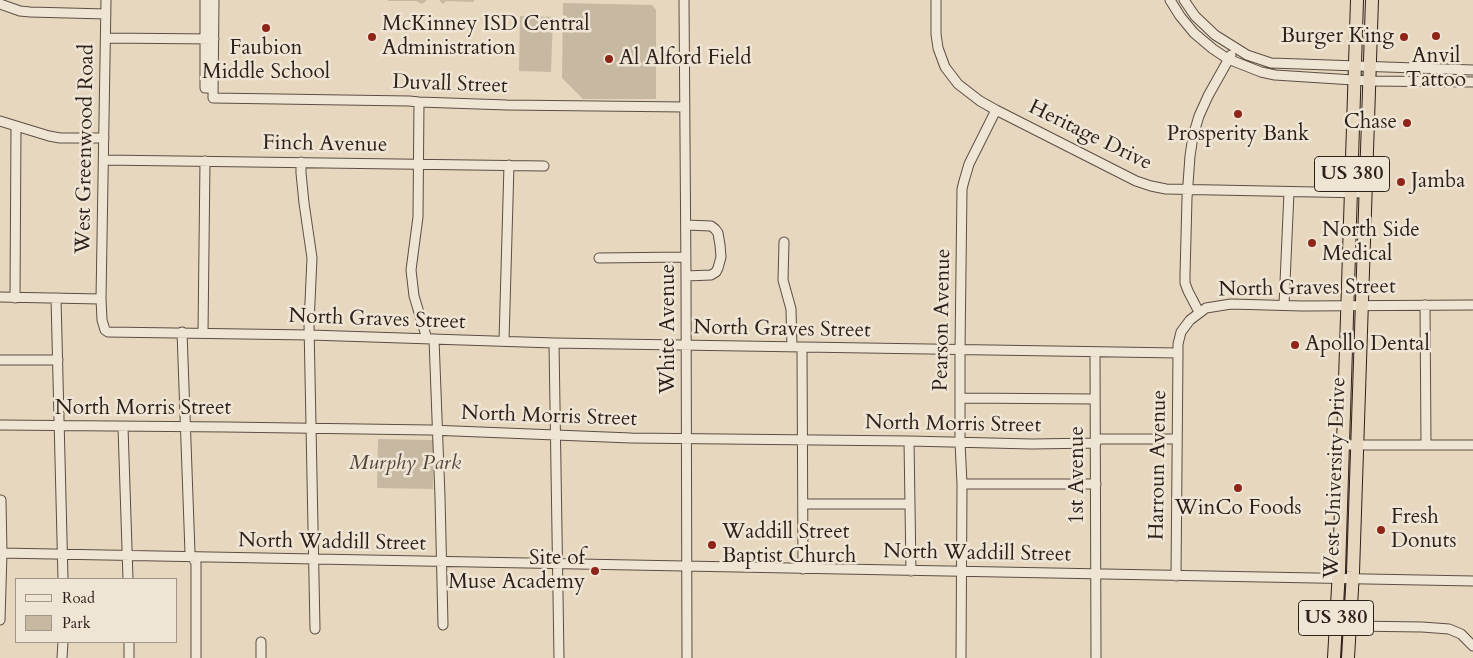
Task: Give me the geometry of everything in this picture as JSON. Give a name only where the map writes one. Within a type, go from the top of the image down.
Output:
[{"type":"highway","name":"West University Drive","points":[[1334,658],[1343,445],[1357,0]]},
{"type":"highway","name":"West University Drive","points":[[1348,658],[1358,445],[1372,0]]},
{"type":"street","name":"West Greenwood Road","points":[[101,298],[106,0]]},
{"type":"street","points":[[205,0],[209,39]]},
{"type":"street","points":[[209,39],[214,0]]},
{"type":"street","name":"White Avenue","points":[[684,0],[687,658]]},
{"type":"street","name":"Heritage Drive","points":[[936,0],[938,48],[945,67],[958,84],[980,101],[996,110],[1136,181],[1159,188],[1187,190],[1365,193]]},
{"type":"street","points":[[1170,0],[1194,33],[1212,49],[1228,59],[1261,72],[1275,75],[1369,81],[1473,82]]},
{"type":"street","points":[[1184,0],[1208,29],[1234,48],[1248,56],[1272,63],[1473,70]]},
{"type":"street","points":[[0,4],[30,12],[106,14]]},
{"type":"street","points":[[106,38],[209,39]]},
{"type":"street","name":"Duvall Street","points":[[209,39],[213,98],[685,107]]},
{"type":"street","points":[[1199,312],[1185,283],[1187,190],[1193,136],[1208,96],[1234,48]]},
{"type":"street","points":[[1407,82],[1424,77],[1445,78],[1449,74],[1450,68]]},
{"type":"street","points":[[419,102],[418,217],[411,270],[414,296],[430,339],[438,431],[443,625]]},
{"type":"street","name":"Pearson Avenue","points":[[961,658],[962,484],[960,350],[962,205],[964,180],[969,164],[996,110]]},
{"type":"street","points":[[0,121],[60,138],[104,138]]},
{"type":"street","points":[[15,298],[16,127]]},
{"type":"street","name":"Finch Avenue","points":[[104,160],[544,166]]},
{"type":"street","points":[[203,333],[205,161]]},
{"type":"street","points":[[301,162],[304,203],[312,258],[309,310],[316,629]]},
{"type":"street","points":[[504,342],[508,165]]},
{"type":"street","points":[[1284,305],[1289,192]]},
{"type":"street","points":[[686,225],[710,226],[715,229],[718,233],[721,257],[718,268],[712,275],[686,276]]},
{"type":"street","points":[[784,242],[783,280],[791,309],[792,347]]},
{"type":"street","points":[[599,258],[686,257]]},
{"type":"street","points":[[0,298],[101,298]]},
{"type":"street","points":[[56,298],[64,555],[63,578]]},
{"type":"street","name":"North Graves Street","points":[[101,298],[102,320],[105,330],[108,332],[310,335],[554,343],[1178,353],[1184,326],[1206,308],[1224,304],[1473,305]]},
{"type":"street","points":[[1425,304],[1426,444]]},
{"type":"street","points":[[182,332],[190,553],[196,562],[196,658]]},
{"type":"street","points":[[554,343],[559,658]]},
{"type":"street","points":[[802,347],[803,569]]},
{"type":"street","name":"1st Avenue","points":[[1095,352],[1096,658]]},
{"type":"street","name":"Harroun Avenue","points":[[1176,576],[1178,353]]},
{"type":"street","points":[[0,360],[58,360]]},
{"type":"street","points":[[960,398],[1096,399]]},
{"type":"street","name":"North Morris Street","points":[[0,425],[311,428],[631,438],[1032,444],[1177,439]]},
{"type":"street","points":[[123,427],[128,578]]},
{"type":"street","points":[[909,441],[911,571]]},
{"type":"street","points":[[1343,445],[1473,445]]},
{"type":"street","points":[[962,484],[1096,484]]},
{"type":"street","points":[[0,620],[1,500]]},
{"type":"street","points":[[803,504],[910,504]]},
{"type":"street","name":"North Waddill Street","points":[[1,553],[1473,581]]},
{"type":"street","points":[[1351,626],[1449,629],[1460,634],[1473,646]]},
{"type":"street","points":[[261,642],[261,658]]},
{"type":"street","points":[[62,658],[63,643]]},
{"type":"street","points":[[129,643],[129,658]]},
{"type":"green space","points":[[388,0],[427,0],[422,4],[416,1]]},
{"type":"green space","points":[[439,0],[474,0],[474,2],[446,1],[443,4]]},
{"type":"green space","name":"Al Alford Field","points":[[563,3],[652,5],[656,10],[656,99],[583,99],[562,78]]},
{"type":"green space","points":[[520,16],[553,17],[551,72],[519,71]]},
{"type":"green space","name":"Murphy Park","points":[[378,439],[433,440],[433,489],[377,488]]},
{"type":"place","name":"Faubion Middle School","points":[[266,28]]},
{"type":"place","name":"Anvil Tattoo","points":[[1436,36]]},
{"type":"place","name":"McKinney ISD Central Administration","points":[[372,37]]},
{"type":"place","name":"Burger King","points":[[1404,37]]},
{"type":"place","name":"Al Alford Field","points":[[609,59]]},
{"type":"place","name":"Prosperity Bank","points":[[1238,114]]},
{"type":"place","name":"Chase","points":[[1407,123]]},
{"type":"place","name":"Jamba","points":[[1401,182]]},
{"type":"place","name":"North Side Medical","points":[[1312,243]]},
{"type":"place","name":"Apollo Dental","points":[[1295,345]]},
{"type":"place","name":"WinCo Foods","points":[[1238,488]]},
{"type":"place","name":"Fresh Donuts","points":[[1381,530]]},
{"type":"place","name":"Waddill Street Baptist Church","points":[[712,545]]},
{"type":"place","name":"Site of Muse Academy","points":[[595,571]]}]
